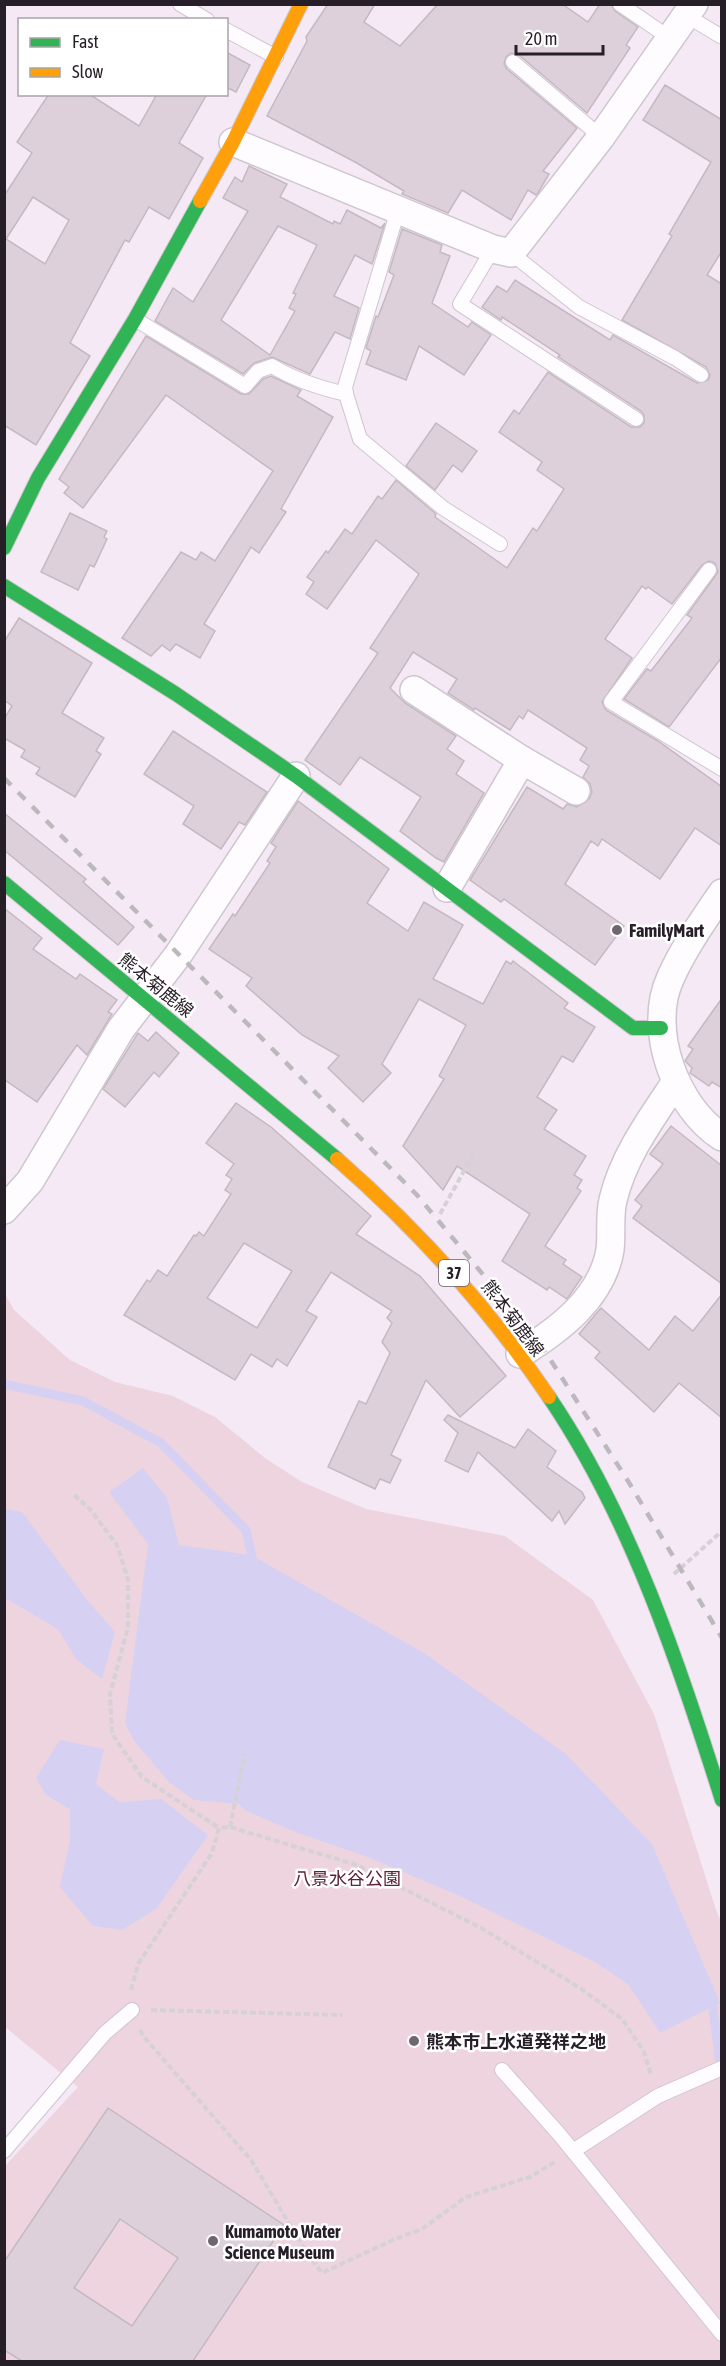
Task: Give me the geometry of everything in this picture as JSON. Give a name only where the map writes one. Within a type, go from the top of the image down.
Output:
[{"type":"street","points":[[4,548],[38,478],[135,319],[233,142],[300,4]]},
{"type":"street","points":[[233,142],[502,251],[601,137],[691,10]]},
{"type":"street","points":[[4,586],[176,694],[296,776],[633,1028],[661,1028]]},
{"type":"street","points":[[414,690],[522,760],[576,791]]},
{"type":"street","points":[[447,888],[522,760]]},
{"type":"street","points":[[4,1210],[30,1181],[121,1029],[178,955],[296,776]]},
{"type":"street","name":"熊本菊鹿線","points":[[4,883],[395,1210],[466,1286],[520,1354],[586,1459],[649,1593],[685,1680],[722,1800]]},
{"type":"street","points":[[720,900],[669,981],[661,1028],[675,1083],[690,1107],[711,1131],[722,1137]]},
{"type":"street","points":[[520,1354],[582,1306],[602,1278],[610,1251],[613,1201],[625,1163],[675,1083]]},
{"type":"lane","points":[[180,4],[204,18]]},
{"type":"lane","points":[[620,4],[671,39]]},
{"type":"lane","points":[[691,10],[722,37]]},
{"type":"lane","points":[[228,31],[276,57]]},
{"type":"lane","points":[[513,62],[601,137]]},
{"type":"lane","points":[[398,210],[354,355],[345,387],[346,394],[360,439],[443,508],[500,544]]},
{"type":"lane","points":[[636,419],[460,304],[502,251],[579,307],[675,358],[701,375]]},
{"type":"lane","points":[[135,319],[245,386],[258,371],[272,366],[286,375],[320,388],[346,394]]},
{"type":"lane","points":[[709,570],[611,702],[722,770]]},
{"type":"lane","points":[[4,2151],[105,2033],[132,2010]]},
{"type":"lane","points":[[573,2151],[658,2096],[722,2068]]},
{"type":"lane","points":[[502,2070],[573,2151],[722,2334]]},
{"type":"path","points":[[424,1241],[474,1153]]},
{"type":"path","points":[[74,1495],[89,1508],[117,1545],[128,1579],[128,1626],[110,1694],[112,1734],[142,1778],[219,1828],[230,1827],[357,1865],[481,1928],[580,1988],[622,2019],[644,2052],[658,2096]]},
{"type":"path","points":[[649,1593],[681,1569],[722,1532]]},
{"type":"path","points":[[230,1827],[245,1753]]},
{"type":"path","points":[[219,1828],[212,1853],[138,1964],[131,1983],[132,2010],[144,2037],[251,2160],[305,2250],[322,2273],[384,2243],[422,2229],[448,2207],[466,2197],[530,2176],[573,2151]]},
{"type":"path","points":[[132,2010],[342,2016]]},
{"type":"green space","name":"八景水谷公園","points":[[4,1292],[14,1310],[70,1360],[115,1382],[173,1396],[215,1417],[265,1458],[302,1482],[366,1509],[505,1536],[593,1600],[654,1714],[721,1921],[721,2361],[5,2361],[5,2166],[78,2087],[5,2027]]},
{"type":"shaded area","points":[[143,1468],[167,1498],[179,1545],[251,1555],[424,1653],[566,1754],[652,1844],[720,2003],[660,2033],[628,1984],[593,1961],[460,1896],[365,1856],[298,1833],[246,1811],[239,1804],[194,1800],[169,1782],[134,1741],[125,1723],[148,1544],[109,1492]]},
{"type":"shaded area","points":[[5,1509],[22,1512],[88,1601],[115,1632],[102,1679],[76,1659],[58,1629],[5,1598]]},
{"type":"shaded area","points":[[60,1740],[104,1749],[96,1784],[119,1802],[161,1799],[208,1835],[156,1909],[122,1930],[93,1926],[60,1887],[70,1840],[70,1809],[46,1795],[36,1778]]},
{"type":"building","points":[[328,4],[375,4],[364,22],[400,46],[438,4],[562,4],[588,22],[600,4],[611,4],[615,11],[638,27],[626,45],[630,48],[587,113],[519,55],[511,53],[506,57],[504,64],[507,69],[577,128],[543,171],[549,174],[538,193],[536,195],[528,190],[511,220],[462,190],[448,213],[402,194],[404,191],[355,162],[267,116],[307,41],[306,37]]},
{"type":"building","points":[[228,53],[250,65],[236,92],[228,88]]},
{"type":"building","points":[[665,85],[722,120],[722,251],[707,275],[722,284],[722,657],[669,727],[624,699],[647,669],[651,671],[692,618],[687,615],[718,572],[715,563],[709,561],[702,565],[672,604],[648,587],[646,589],[642,586],[605,639],[632,658],[602,702],[606,710],[658,741],[722,787],[722,846],[695,828],[660,879],[602,839],[598,846],[591,841],[565,884],[624,926],[595,965],[504,899],[501,902],[470,880],[527,787],[563,809],[567,804],[577,807],[589,799],[592,792],[590,784],[583,777],[589,766],[580,760],[587,748],[528,710],[523,719],[519,716],[510,730],[448,693],[457,679],[413,652],[390,688],[405,703],[456,736],[447,749],[464,761],[456,774],[484,793],[444,862],[436,858],[400,831],[421,797],[360,757],[340,785],[305,760],[378,653],[370,648],[419,574],[376,540],[327,609],[306,594],[314,582],[307,577],[345,529],[352,534],[378,496],[382,499],[396,480],[436,514],[435,517],[507,568],[533,528],[537,531],[564,489],[537,470],[542,462],[499,432],[514,410],[519,414],[548,372],[631,427],[640,427],[644,423],[644,415],[641,411],[502,317],[501,320],[482,307],[497,286],[507,292],[515,280],[610,340],[613,335],[697,383],[708,380],[710,375],[706,367],[622,320],[672,236],[669,234],[711,162],[643,120]]},
{"type":"building","points":[[48,96],[92,96],[139,126],[156,96],[206,96],[179,143],[203,158],[169,219],[149,207],[129,242],[125,240],[70,343],[90,356],[36,445],[4,425],[4,196],[32,153],[17,142]],"holes":[[[33,197],[69,220],[45,264],[6,239]]]},
{"type":"building","points":[[249,166],[287,184],[280,197],[333,224],[334,221],[340,224],[347,210],[381,228],[385,223],[372,264],[355,255],[334,296],[359,308],[350,339],[335,332],[310,374],[272,357],[254,363],[243,374],[155,321],[173,288],[193,302],[248,211],[223,198],[235,177],[242,182]],"holes":[[[278,226],[317,245],[293,293],[296,294],[289,308],[295,311],[270,355],[221,320]]]},
{"type":"building","points":[[402,229],[442,245],[440,252],[450,256],[432,303],[468,327],[472,322],[491,335],[464,375],[419,346],[406,380],[366,364],[371,351],[366,348],[376,316],[378,317],[394,275],[389,272]]},
{"type":"building","points":[[146,336],[241,394],[249,394],[263,379],[271,376],[301,390],[297,396],[333,417],[281,509],[286,512],[259,553],[251,547],[204,624],[215,631],[200,658],[176,644],[170,651],[162,645],[151,656],[122,638],[181,552],[196,560],[201,552],[215,561],[273,471],[166,395],[83,508],[64,493],[69,487],[59,479]]},
{"type":"building","points":[[436,423],[477,451],[462,472],[453,465],[435,490],[406,466]]},
{"type":"building","points":[[70,513],[107,531],[104,537],[107,539],[94,567],[90,565],[78,590],[41,572]]},
{"type":"building","points":[[19,618],[92,663],[62,713],[104,738],[96,751],[101,754],[75,797],[36,774],[40,768],[21,757],[25,750],[4,738],[4,719],[12,706],[4,700],[4,642]]},
{"type":"building","points":[[173,731],[267,792],[245,825],[239,822],[221,849],[183,824],[194,806],[144,774]]},
{"type":"building","points":[[298,801],[389,869],[367,903],[408,931],[424,902],[463,925],[433,979],[483,1004],[506,961],[511,964],[513,961],[568,1003],[564,1008],[595,1027],[573,1062],[562,1056],[537,1097],[557,1110],[544,1129],[586,1156],[574,1175],[582,1180],[577,1188],[581,1191],[545,1246],[566,1260],[563,1264],[582,1277],[567,1299],[549,1287],[547,1290],[502,1261],[530,1214],[457,1166],[443,1190],[403,1146],[444,1079],[439,1076],[466,1025],[419,999],[382,1064],[391,1073],[363,1102],[328,1068],[339,1056],[302,1035],[246,986],[252,978],[209,949],[233,914],[235,916],[270,863],[267,861],[276,847],[271,843]]},
{"type":"building","points":[[4,813],[86,879],[83,882],[134,927],[118,945],[4,850]]},
{"type":"building","points":[[4,908],[42,938],[33,949],[76,979],[80,974],[117,1000],[108,1012],[112,1014],[87,1055],[77,1045],[37,1102],[5,1080]]},
{"type":"building","points":[[722,998],[722,1088],[712,1082],[709,1086],[690,1073],[692,1068],[685,1061],[693,1049],[688,1046]]},
{"type":"building","points":[[156,1032],[179,1053],[159,1077],[154,1072],[125,1107],[103,1089],[138,1033],[148,1041]]},
{"type":"building","points":[[236,1103],[271,1127],[371,1216],[356,1234],[420,1276],[506,1376],[460,1417],[426,1380],[391,1455],[401,1460],[390,1483],[380,1479],[375,1489],[328,1467],[359,1401],[366,1404],[390,1353],[382,1342],[392,1323],[387,1318],[392,1311],[331,1272],[306,1311],[317,1317],[287,1366],[277,1359],[272,1367],[251,1354],[235,1380],[124,1315],[147,1280],[150,1282],[158,1270],[167,1276],[194,1235],[196,1236],[199,1232],[204,1236],[231,1194],[225,1190],[232,1179],[226,1175],[234,1164],[206,1143]],"holes":[[[244,1243],[292,1271],[257,1328],[207,1298]]]},
{"type":"building","points":[[671,1126],[722,1166],[722,1284],[633,1218],[642,1206],[635,1200],[663,1164],[650,1154]]},
{"type":"building","points":[[722,1294],[722,1418],[679,1383],[654,1412],[595,1358],[600,1352],[579,1334],[601,1308],[649,1350],[675,1316],[693,1331]]},
{"type":"building","points":[[448,1415],[515,1448],[528,1429],[556,1451],[547,1467],[582,1492],[585,1498],[565,1524],[559,1511],[552,1521],[478,1452],[468,1472],[445,1461],[458,1433],[444,1420]]},
{"type":"building","name":"Kumamoto Water Science Museum","points":[[108,2108],[284,2225],[193,2361],[22,2361],[4,2350],[4,2262]],"holes":[[[120,2219],[178,2258],[132,2326],[74,2288]]]},
{"type":"waterway","points":[[4,1384],[83,1401],[161,1443],[246,1530],[254,1566]]},
{"type":"waterway","points":[[711,1994],[721,2073]]},
{"type":"railway","points":[[4,778],[417,1195],[539,1342],[628,1481],[722,1638]]},
{"type":"traffic: fast","points":[[4,548],[38,478],[135,319],[200,201]]},
{"type":"traffic: fast","points":[[4,586],[176,694],[296,776],[633,1028],[661,1028]]},
{"type":"traffic: fast","points":[[4,883],[337,1159]]},
{"type":"traffic: fast","points":[[549,1397],[578,1443],[604,1492],[650,1592],[670,1644],[722,1800]]},
{"type":"traffic: slow","points":[[200,201],[233,142],[301,4]]},
{"type":"traffic: slow","points":[[337,1159],[396,1214],[451,1271],[502,1332],[549,1397]]},
{"type":"place","name":"FamilyMart","points":[[617,930]]},
{"type":"place","name":"熊本市上水道発祥之地","points":[[414,2041]]},
{"type":"place","name":"Kumamoto Water Science Museum","points":[[213,2241]]}]
